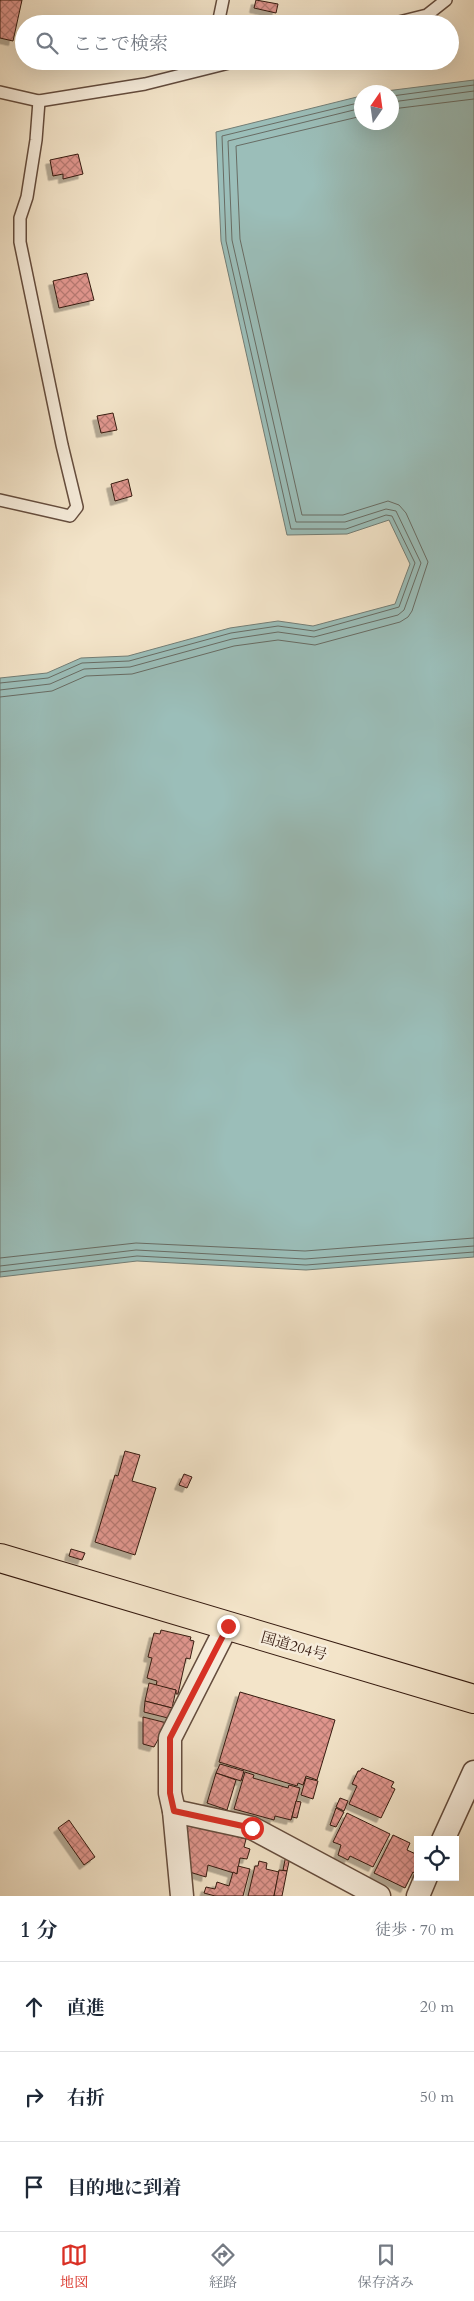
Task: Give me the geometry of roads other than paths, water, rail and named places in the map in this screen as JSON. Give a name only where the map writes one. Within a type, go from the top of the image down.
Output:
[{"type":"highway","name":"国道204号","points":[[0,1558],[474,1698]]},
{"type":"street","points":[[182,1896],[174,1811],[170,1793],[170,1738],[228,1626]]},
{"type":"street","points":[[445,1836],[474,1772]]},
{"type":"street","points":[[174,1811],[252,1828],[379,1896]]},
{"type":"street","points":[[418,1896],[424,1881]]},
{"type":"lane","points":[[220,15],[223,0]]},
{"type":"lane","points":[[427,15],[446,0]]},
{"type":"lane","points":[[0,92],[39,101],[144,84],[188,70]]},
{"type":"lane","points":[[0,500],[70,516],[77,506],[62,445],[20,242],[20,218],[27,197],[36,140],[39,101]]},
{"type":"water","points":[[474,80],[474,1257],[306,1270],[137,1261],[0,1277],[0,678],[47,673],[81,658],[128,656],[230,628],[278,621],[313,626],[395,604],[410,564],[389,520],[347,534],[287,535],[221,241],[216,132],[354,98],[354,130],[399,130],[399,89]]}]
